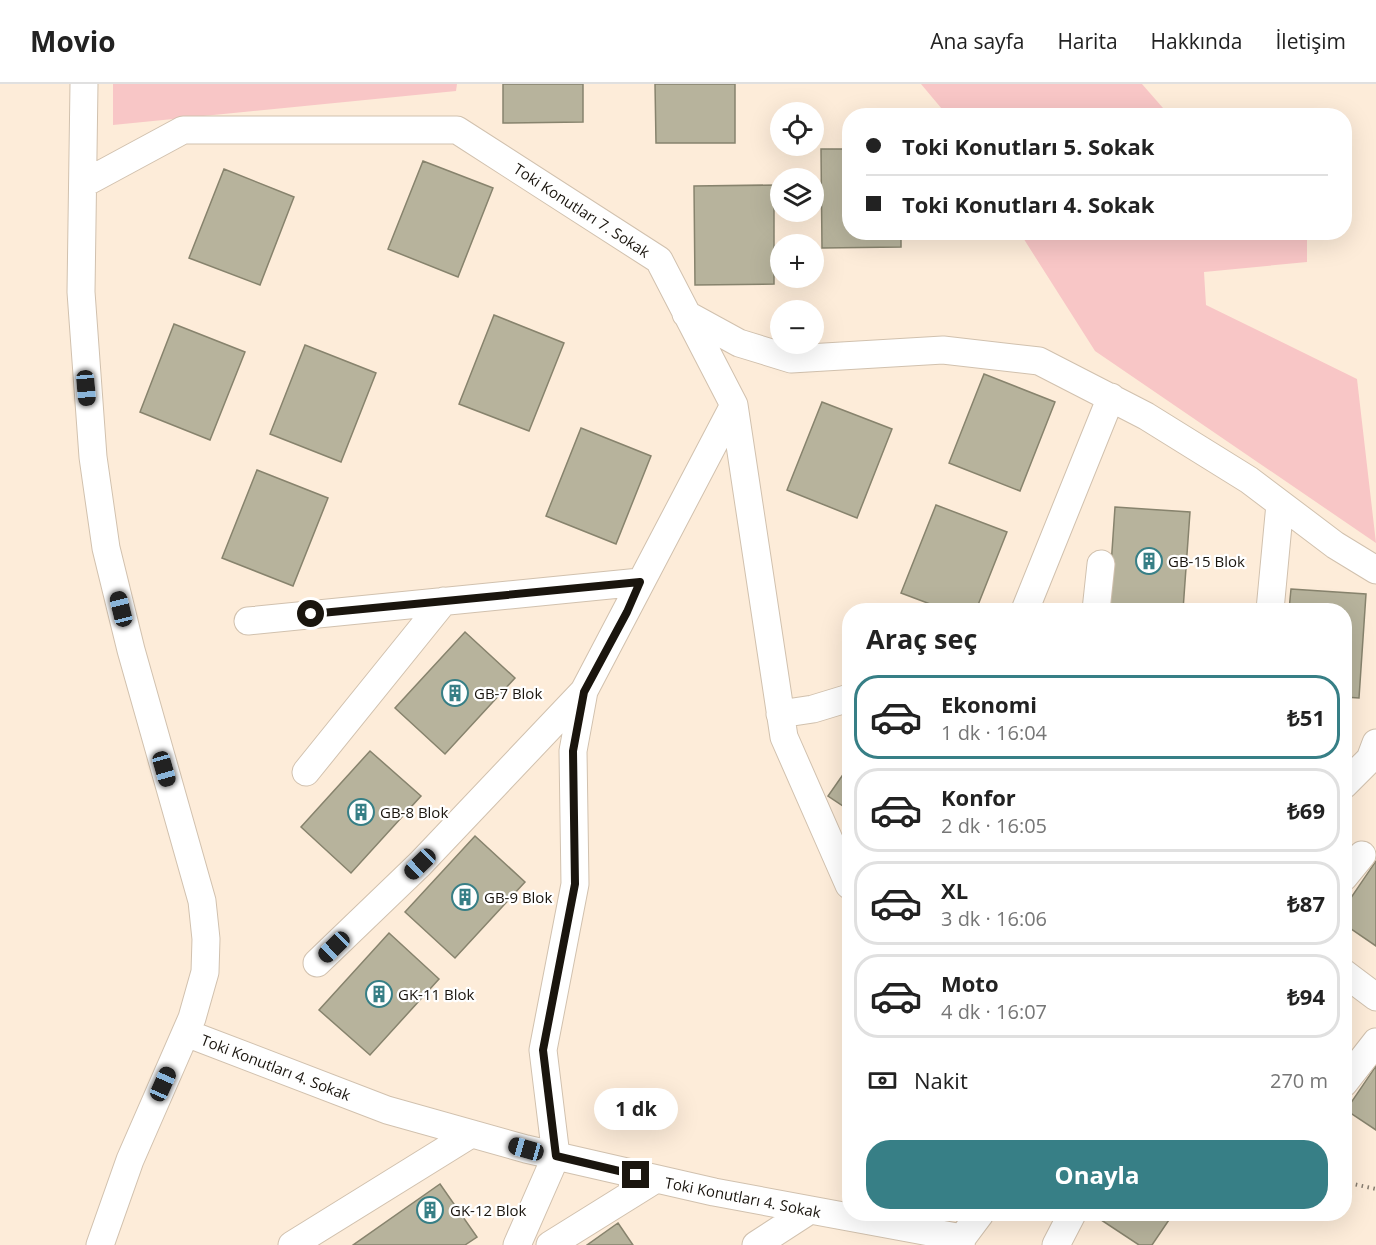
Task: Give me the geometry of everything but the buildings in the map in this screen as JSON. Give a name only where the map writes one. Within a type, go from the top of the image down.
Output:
[{"type":"street","points":[[84,84],[81,292],[86,388],[93,457],[106,548],[131,650],[202,901],[206,939],[205,972],[186,1033],[130,1160],[100,1245]]},
{"type":"street","name":"Toki Konutları 7. Sokak","points":[[83,184],[183,130],[457,130],[659,260],[734,405],[784,737],[842,869]]},
{"type":"street","points":[[686,314],[739,343],[791,359],[943,350],[1039,361],[1156,422],[1249,480],[1335,545],[1376,570]]},
{"type":"street","points":[[1028,603],[1110,397]]},
{"type":"street","points":[[317,963],[420,864],[584,692],[734,405]]},
{"type":"street","points":[[1271,603],[1280,504]]},
{"type":"street","points":[[1097,603],[1101,564]]},
{"type":"street","points":[[248,621],[640,582]]},
{"type":"street","points":[[306,772],[444,601]]},
{"type":"street","points":[[517,1245],[556,1156],[543,1050],[575,884],[573,751],[584,692]]},
{"type":"street","points":[[780,714],[813,709],[842,700]]},
{"type":"street","points":[[1352,777],[1370,759],[1376,743]]},
{"type":"street","points":[[1352,867],[1362,855]]},
{"type":"street","points":[[1352,979],[1376,997]]},
{"type":"street","name":"Toki Konutları 4. Sokak","points":[[186,1033],[387,1110],[471,1134],[656,1179],[842,1217]]},
{"type":"street","points":[[1352,1072],[1376,1041]]},
{"type":"street","points":[[292,1245],[471,1134]]},
{"type":"street","points":[[550,1245],[656,1179]]},
{"type":"street","points":[[756,1245],[810,1210]]},
{"type":"street","name":"Toki Konutları 4. Sokak","points":[[862,1221],[962,1242]]},
{"type":"street","points":[[962,1242],[976,1221]]},
{"type":"street","points":[[1056,1245],[1068,1221]]},
{"type":"path","points":[[1352,1184],[1376,1189]]},
{"type":"shaded area","points":[[113,84],[457,84],[456,91],[113,125]]},
{"type":"shaded area","points":[[921,84],[1142,84],[1163,108],[941,108]]},
{"type":"shaded area","points":[[1024,240],[1307,240],[1307,262],[1204,272],[1206,305],[1357,379],[1376,543],[1095,351]]},
{"type":"place","name":"GB-15 Blok","points":[[1149,561]]},
{"type":"place","name":"GB-7 Blok","points":[[455,693]]},
{"type":"place","name":"GB-8 Blok","points":[[361,812]]},
{"type":"place","name":"GB-9 Blok","points":[[465,897]]},
{"type":"place","name":"GK-11 Blok","points":[[379,994]]},
{"type":"place","name":"GK-12 Blok","points":[[430,1210]]},
{"type":"route","points":[[311,614],[640,582],[627,612],[584,692],[573,751],[575,884],[543,1050],[556,1156],[636,1175]]}]
